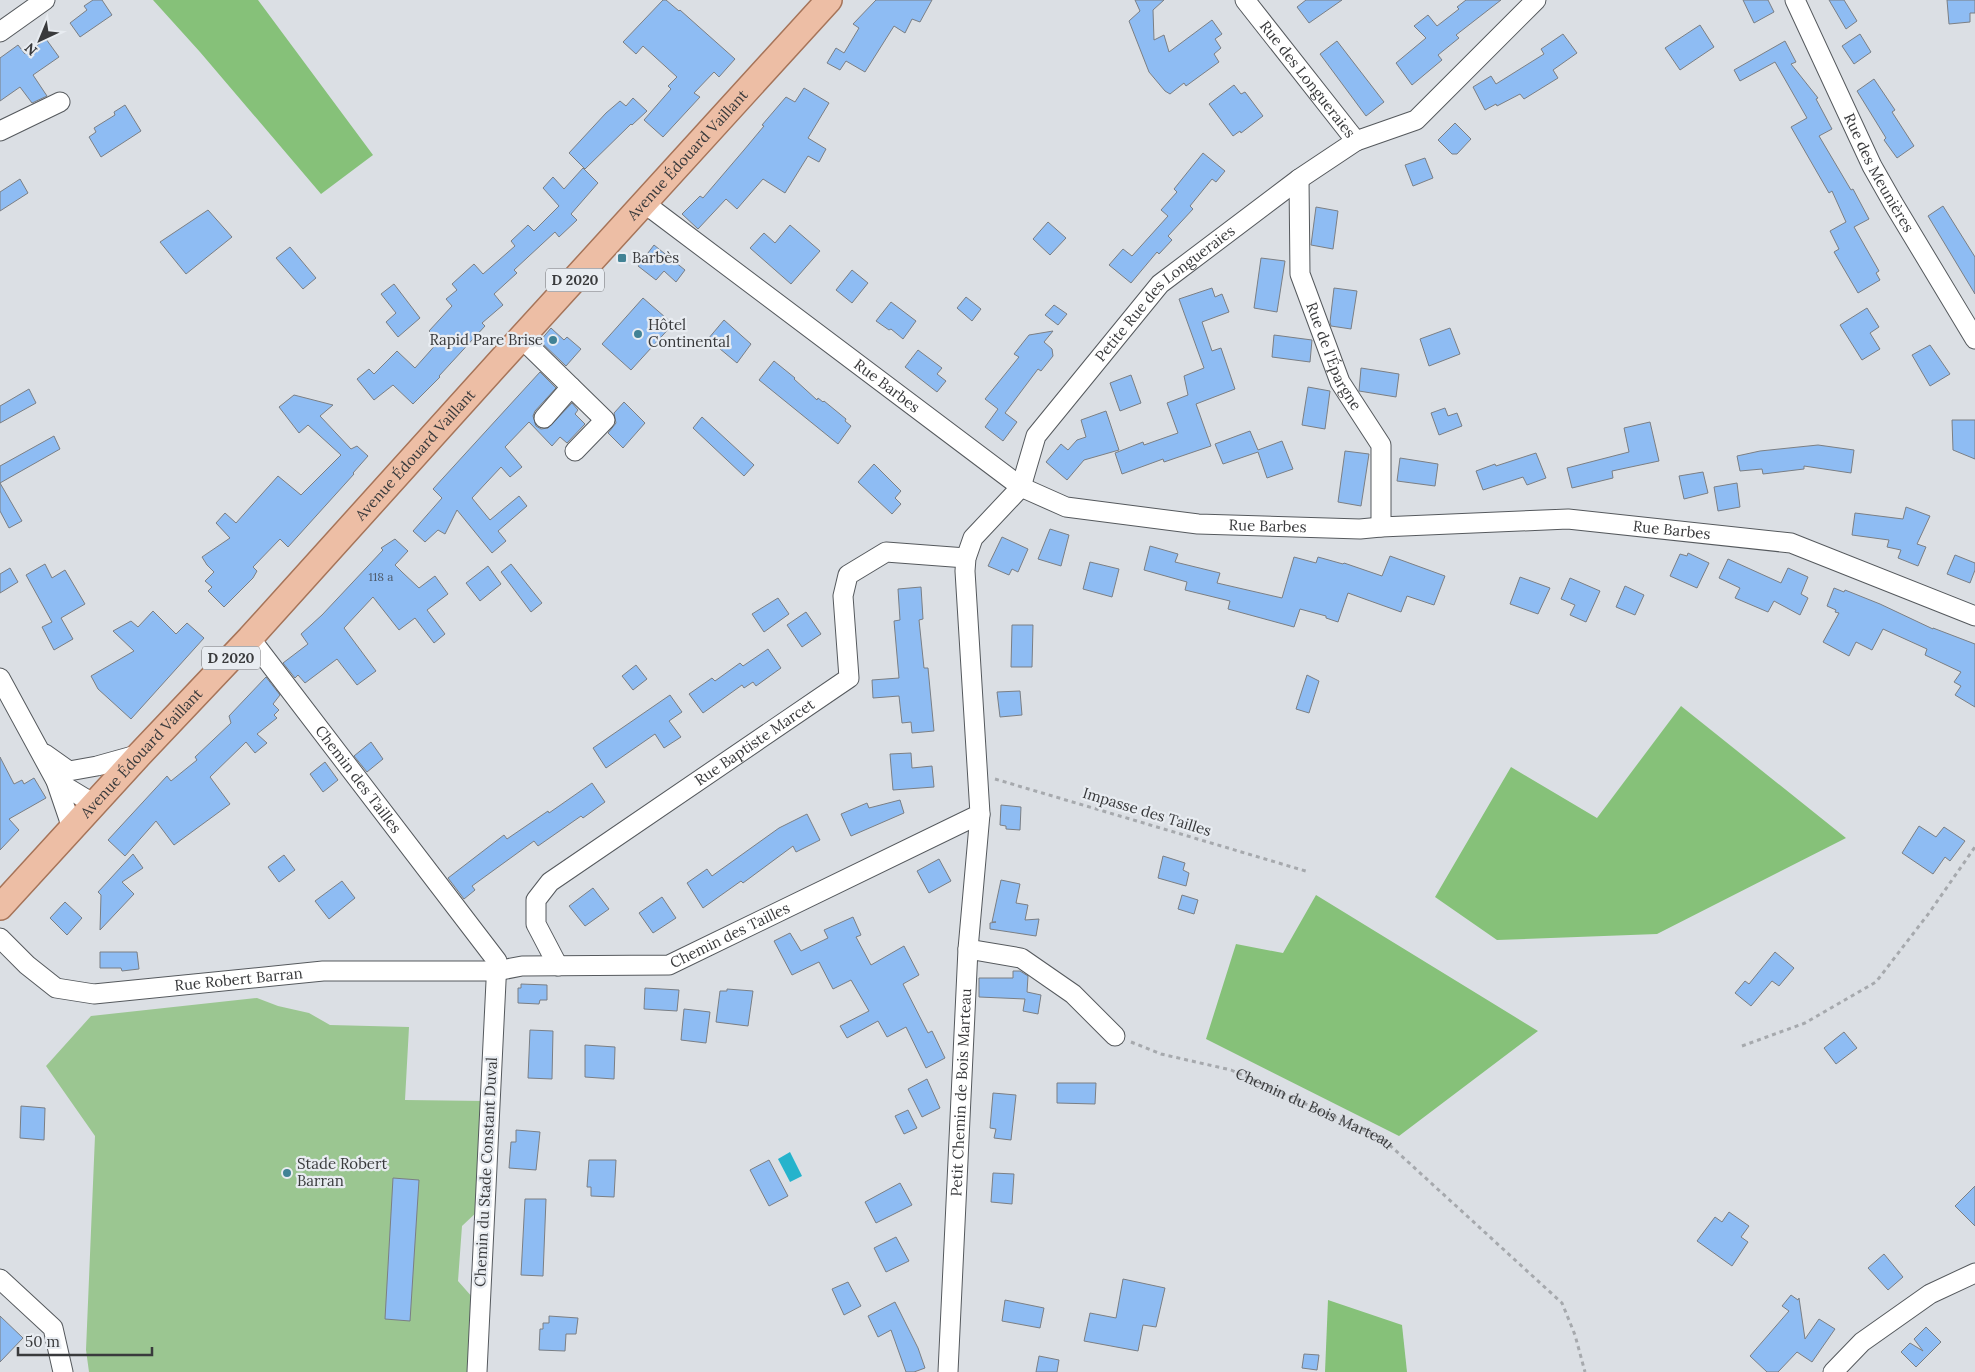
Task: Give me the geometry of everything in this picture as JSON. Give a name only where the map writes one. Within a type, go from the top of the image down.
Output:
[{"type":"main road","name":"Avenue Édouard Vaillant","points":[[0,907],[140,754],[250,638],[829,0]]},
{"type":"street","points":[[0,32],[45,0]]},
{"type":"street","name":"Rue des Longueraies","points":[[1245,0],[1356,141],[1416,120],[1536,0]]},
{"type":"street","name":"Rue des Meunières","points":[[1795,0],[1872,166],[1892,203],[1975,339]]},
{"type":"street","points":[[0,131],[60,102]]},
{"type":"street","name":"Petite Rue des Longueraies","points":[[1021,487],[1036,436],[1160,284],[1299,179],[1356,141]]},
{"type":"street","name":"Rue de l'Épargne","points":[[1299,179],[1300,274],[1340,382],[1381,445],[1381,526]]},
{"type":"street","name":"Rue Barbes","points":[[644,203],[1021,487],[1066,507],[1198,524],[1360,530],[1381,526],[1568,519],[1791,543],[1975,616]]},
{"type":"street","points":[[521,338],[605,420],[576,451]]},
{"type":"street","points":[[544,418],[571,387]]},
{"type":"street","points":[[980,814],[965,571],[966,558],[973,538],[1021,487]]},
{"type":"street","name":"Rue Baptiste Marcet","points":[[558,966],[536,924],[536,900],[550,882],[849,678],[843,596],[848,575],[886,552],[966,558]]},
{"type":"street","name":"Chemin des Tailles","points":[[250,638],[497,961],[496,971],[522,966],[669,965],[980,814]]},
{"type":"street","points":[[0,678],[42,751],[63,776],[94,804]]},
{"type":"street","points":[[63,776],[140,754]]},
{"type":"street","points":[[63,776],[72,828]]},
{"type":"street","name":"Petit Chemin de Bois Marteau","points":[[948,1372],[968,949],[980,814]]},
{"type":"street","name":"Rue Robert Barran","points":[[0,938],[27,966],[56,988],[94,994],[323,971],[496,971]]},
{"type":"street","points":[[968,949],[1021,958],[1073,994],[1115,1036]]},
{"type":"street","name":"Chemin du Stade Constant Duval","points":[[477,1372],[496,971]]},
{"type":"street","points":[[1833,1372],[1862,1342],[1922,1300],[1975,1273]]},
{"type":"street","points":[[0,1279],[53,1328],[63,1372]]},
{"type":"path","name":"Impasse des Tailles","points":[[978,773],[1309,872]]},
{"type":"path","points":[[1742,1046],[1805,1022],[1876,982],[1929,913],[1975,847]]},
{"type":"path","name":"Chemin du Bois Marteau","points":[[1115,1036],[1161,1054],[1230,1070],[1383,1139],[1562,1304],[1576,1335],[1585,1372]]},
{"type":"green space","points":[[153,0],[258,0],[373,155],[321,194]]},
{"type":"green space","points":[[1681,706],[1846,838],[1657,934],[1497,940],[1435,897],[1511,767],[1597,818]]},
{"type":"green space","points":[[1316,895],[1538,1031],[1399,1136],[1206,1039],[1236,944],[1283,953]]},
{"type":"green space","name":"Stade Robert Barran","points":[[257,998],[278,1006],[309,1013],[330,1025],[409,1027],[405,1100],[485,1101],[479,1210],[462,1226],[458,1281],[473,1298],[468,1372],[89,1372],[86,1350],[95,1136],[46,1066],[91,1016]]},
{"type":"green space","points":[[1328,1300],[1402,1325],[1407,1372],[1325,1372]]},
{"type":"water","points":[[790,1152],[802,1176],[790,1182],[778,1159]]},
{"type":"building","points":[[93,0],[102,0],[112,15],[80,37],[70,23],[87,10],[84,6]]},
{"type":"building","points":[[663,0],[666,0],[680,10],[735,59],[719,77],[714,72],[694,93],[700,97],[663,137],[644,120],[671,89],[668,86],[677,77],[643,46],[636,54],[623,42]]},
{"type":"building","points":[[876,0],[932,0],[920,22],[912,19],[905,33],[894,26],[865,72],[846,61],[840,70],[827,63],[836,48],[844,53],[859,28],[853,24]]},
{"type":"building","points":[[1135,0],[1164,0],[1153,10],[1154,40],[1164,35],[1169,52],[1212,20],[1222,34],[1215,39],[1221,48],[1214,54],[1219,62],[1186,86],[1184,83],[1170,94],[1165,91],[1149,72],[1129,21],[1140,11]]},
{"type":"building","points":[[1306,0],[1342,0],[1309,23],[1297,7]]},
{"type":"building","points":[[1466,0],[1501,0],[1456,35],[1459,38],[1438,55],[1442,60],[1412,85],[1396,63],[1426,38],[1414,26],[1428,15],[1437,26],[1459,9],[1457,7]]},
{"type":"building","points":[[1743,0],[1768,0],[1774,12],[1754,23]]},
{"type":"building","points":[[1829,0],[1844,0],[1857,21],[1846,29]]},
{"type":"building","points":[[1947,0],[1975,0],[1975,13],[1970,13],[1970,22],[1949,24]]},
{"type":"building","points":[[1700,25],[1714,47],[1680,70],[1665,48]]},
{"type":"building","points":[[1563,34],[1577,53],[1553,70],[1558,78],[1524,99],[1520,94],[1485,110],[1473,87],[1491,76],[1496,84],[1544,54],[1541,49]]},
{"type":"building","points":[[1860,34],[1871,52],[1854,64],[1842,46]]},
{"type":"building","points":[[46,39],[59,57],[33,75],[47,96],[32,103],[20,87],[0,101],[0,58],[18,45],[25,54]]},
{"type":"building","points":[[1337,41],[1384,102],[1366,116],[1320,54]]},
{"type":"building","points":[[1785,41],[1796,62],[1791,64],[1818,98],[1816,99],[1832,129],[1819,136],[1851,190],[1853,189],[1869,219],[1854,227],[1879,271],[1876,273],[1880,280],[1858,293],[1834,252],[1839,249],[1830,231],[1846,222],[1832,191],[1829,193],[1791,127],[1807,118],[1775,62],[1740,81],[1734,70]]},
{"type":"building","points":[[1874,79],[1895,110],[1892,112],[1914,146],[1897,158],[1884,140],[1886,138],[1857,91]]},
{"type":"building","points":[[1234,85],[1241,94],[1245,92],[1263,116],[1241,133],[1240,131],[1233,136],[1209,104]]},
{"type":"building","points":[[804,88],[829,103],[808,138],[826,149],[819,162],[808,156],[785,193],[763,179],[737,209],[726,199],[698,229],[682,214],[700,196],[703,198],[786,97],[795,102]]},
{"type":"building","points":[[633,98],[647,111],[585,169],[569,153],[606,113],[620,101],[626,106]]},
{"type":"building","points":[[125,105],[141,131],[101,157],[89,137],[96,132],[94,128],[115,115],[114,112]]},
{"type":"building","points":[[1455,123],[1471,139],[1457,154],[1452,154],[1438,140]]},
{"type":"building","points":[[1203,153],[1225,171],[1216,182],[1212,179],[1190,206],[1193,209],[1168,236],[1172,240],[1159,254],[1157,252],[1131,283],[1109,265],[1123,249],[1132,256],[1168,216],[1161,210],[1177,192],[1174,189]]},
{"type":"building","points":[[1425,158],[1433,178],[1413,186],[1405,165]]},
{"type":"building","points":[[583,168],[598,183],[571,214],[577,220],[559,237],[555,232],[514,270],[517,273],[494,294],[503,305],[482,323],[485,326],[440,377],[413,404],[393,385],[374,400],[357,379],[369,369],[374,374],[397,351],[415,368],[439,341],[429,331],[452,306],[446,299],[457,290],[452,284],[474,264],[483,274],[515,246],[511,241],[528,225],[534,231],[559,206],[543,188],[553,177],[564,189]]},
{"type":"building","points":[[20,179],[28,193],[0,211],[0,192]]},
{"type":"building","points":[[1943,206],[1975,257],[1975,294],[1928,216]]},
{"type":"building","points":[[1316,207],[1338,211],[1333,249],[1311,245]]},
{"type":"building","points":[[208,210],[232,237],[186,274],[160,242]]},
{"type":"building","points":[[1048,222],[1066,238],[1050,255],[1033,239]]},
{"type":"building","points":[[790,225],[820,251],[791,284],[750,248],[764,233],[775,243]]},
{"type":"building","points":[[654,245],[685,270],[676,282],[664,271],[656,280],[638,266]]},
{"type":"building","points":[[290,247],[316,278],[303,289],[276,258]]},
{"type":"building","points":[[1261,258],[1285,261],[1277,312],[1254,308]]},
{"type":"building","points":[[852,270],[868,283],[852,303],[836,290]]},
{"type":"building","points":[[394,284],[420,318],[398,337],[386,322],[396,313],[381,294]]},
{"type":"building","points":[[1212,288],[1215,297],[1222,294],[1229,312],[1202,322],[1212,351],[1221,348],[1235,389],[1196,404],[1211,446],[1164,462],[1163,459],[1122,474],[1115,453],[1143,442],[1144,445],[1178,433],[1167,403],[1188,395],[1184,376],[1204,368],[1179,299]]},
{"type":"building","points":[[1334,288],[1357,291],[1351,329],[1331,326]]},
{"type":"building","points":[[966,297],[981,309],[972,321],[957,308]]},
{"type":"building","name":"Hôtel Continental","points":[[643,298],[673,324],[631,370],[602,344]]},
{"type":"building","points":[[891,302],[916,321],[903,339],[891,329],[889,330],[876,321]]},
{"type":"building","points":[[1054,305],[1067,314],[1058,325],[1045,315]]},
{"type":"building","points":[[1867,308],[1879,327],[1870,333],[1880,349],[1862,360],[1840,325]]},
{"type":"building","points":[[724,320],[751,344],[737,363],[708,339]]},
{"type":"building","points":[[551,328],[564,340],[567,337],[581,349],[566,366],[540,341]]},
{"type":"building","points":[[1450,328],[1460,354],[1429,366],[1420,339]]},
{"type":"building","points":[[1053,331],[1044,342],[1052,349],[1053,356],[1041,371],[1038,369],[1005,413],[1017,422],[1003,441],[985,427],[998,409],[985,399],[1019,357],[1014,354],[1029,335]]},
{"type":"building","points":[[1274,335],[1312,340],[1310,362],[1272,357]]},
{"type":"building","points":[[1930,345],[1950,374],[1930,386],[1912,355]]},
{"type":"building","points":[[918,350],[942,368],[937,374],[946,381],[937,392],[905,367]]},
{"type":"building","points":[[774,361],[795,378],[817,400],[818,398],[824,401],[846,419],[845,421],[851,426],[838,444],[759,380]]},
{"type":"building","points":[[1361,368],[1399,374],[1396,397],[1359,391]]},
{"type":"building","points":[[540,372],[556,388],[535,411],[533,416],[536,426],[541,429],[548,428],[572,403],[578,410],[575,414],[585,424],[567,443],[560,437],[552,446],[529,422],[505,447],[522,467],[510,477],[501,467],[472,498],[490,520],[519,496],[527,506],[498,531],[506,541],[492,553],[457,510],[445,534],[438,530],[425,542],[413,531],[442,498],[433,489]]},
{"type":"building","points":[[1131,375],[1141,403],[1120,411],[1110,383]]},
{"type":"building","points":[[1308,387],[1330,391],[1325,429],[1302,425]]},
{"type":"building","points":[[29,389],[36,403],[0,423],[0,406]]},
{"type":"building","points":[[294,395],[333,405],[320,416],[351,449],[357,446],[368,456],[288,547],[280,539],[253,567],[257,571],[253,578],[224,607],[208,591],[212,587],[205,581],[214,572],[202,557],[230,538],[216,523],[225,513],[236,523],[278,476],[301,495],[341,455],[308,425],[299,433],[279,407]]},
{"type":"building","points":[[624,402],[645,423],[623,448],[608,433],[616,423],[614,413]]},
{"type":"building","points":[[1445,408],[1448,416],[1457,413],[1462,426],[1439,435],[1431,413]]},
{"type":"building","points":[[1106,411],[1119,450],[1084,460],[1067,480],[1046,462],[1061,444],[1068,450],[1077,440],[1086,437],[1081,420]]},
{"type":"building","points":[[702,417],[754,465],[744,476],[693,428]]},
{"type":"building","points":[[1952,420],[1975,420],[1975,459],[1953,450]]},
{"type":"building","points":[[1650,422],[1659,461],[1612,471],[1613,478],[1572,488],[1567,468],[1629,452],[1624,428]]},
{"type":"building","points":[[1250,431],[1258,450],[1282,441],[1293,469],[1267,478],[1258,452],[1223,464],[1215,444]]},
{"type":"building","points":[[54,436],[60,449],[0,483],[0,466]]},
{"type":"building","points":[[1818,445],[1854,450],[1851,473],[1804,466],[1804,469],[1763,474],[1762,469],[1740,471],[1737,456],[1760,451]]},
{"type":"building","points":[[1345,451],[1369,454],[1361,506],[1338,502]]},
{"type":"building","points":[[1536,453],[1546,478],[1527,485],[1523,477],[1483,490],[1476,471]]},
{"type":"building","points":[[1400,458],[1438,464],[1435,486],[1397,481]]},
{"type":"building","points":[[874,464],[901,491],[895,498],[901,504],[892,514],[858,482]]},
{"type":"building","points":[[1703,472],[1708,493],[1684,499],[1679,476]]},
{"type":"building","points":[[0,483],[22,521],[9,528],[0,511]]},
{"type":"building","points":[[1737,483],[1740,507],[1718,511],[1714,487]]},
{"type":"building","points":[[1906,507],[1930,516],[1917,544],[1926,547],[1918,566],[1898,558],[1901,550],[1887,547],[1889,540],[1852,535],[1855,513],[1903,519]]},
{"type":"building","points":[[1050,529],[1069,535],[1061,566],[1038,559]]},
{"type":"building","points":[[1002,537],[1028,549],[1018,572],[1012,569],[1009,575],[988,566]]},
{"type":"building","points":[[395,539],[408,551],[395,565],[419,588],[435,576],[448,594],[427,610],[445,634],[434,643],[415,618],[399,630],[373,597],[344,628],[376,671],[357,685],[337,659],[305,683],[298,675],[295,678],[283,663],[308,644],[301,634],[322,615],[383,550],[381,548]]},
{"type":"building","points":[[1150,546],[1178,554],[1175,562],[1220,573],[1217,583],[1282,598],[1294,557],[1316,563],[1318,557],[1344,563],[1382,576],[1390,556],[1445,576],[1434,605],[1407,596],[1401,612],[1348,593],[1338,622],[1326,618],[1326,616],[1300,609],[1294,627],[1228,609],[1230,601],[1185,590],[1187,582],[1144,570]]},
{"type":"building","points":[[1688,553],[1709,563],[1697,588],[1670,576],[1680,554],[1687,556]]},
{"type":"building","points":[[1955,555],[1975,563],[1975,570],[1970,583],[1947,574]]},
{"type":"building","points":[[1728,559],[1781,583],[1788,568],[1808,577],[1801,594],[1808,598],[1800,615],[1774,601],[1768,612],[1735,598],[1740,588],[1719,578]]},
{"type":"building","points":[[1090,562],[1119,569],[1112,597],[1083,589]]},
{"type":"building","points":[[45,564],[52,578],[65,570],[85,604],[61,618],[73,639],[54,650],[42,627],[52,622],[26,575]]},
{"type":"building","points":[[511,564],[542,603],[531,612],[501,572]]},
{"type":"building","points":[[488,566],[501,584],[480,601],[466,583]]},
{"type":"building","points":[[10,568],[18,582],[0,593],[0,574]]},
{"type":"building","points":[[1520,577],[1550,588],[1538,614],[1510,604]]},
{"type":"building","points":[[1570,578],[1600,591],[1586,622],[1570,615],[1575,605],[1561,599]]},
{"type":"building","points":[[1625,586],[1644,595],[1635,615],[1616,607]]},
{"type":"building","points":[[921,587],[923,619],[919,620],[924,668],[928,668],[934,731],[912,733],[911,722],[902,723],[899,696],[873,698],[872,680],[899,678],[894,621],[900,620],[898,589]]},
{"type":"building","points":[[1834,588],[1844,592],[1845,590],[1933,629],[1975,644],[1975,707],[1955,695],[1961,686],[1954,682],[1961,672],[1925,655],[1927,649],[1883,629],[1872,650],[1856,642],[1849,656],[1823,642],[1839,613],[1827,606]]},
{"type":"building","points":[[778,598],[789,614],[764,632],[752,614]]},
{"type":"building","points":[[153,611],[176,634],[187,623],[204,638],[131,719],[98,689],[91,676],[134,651],[113,631],[131,621],[138,627]]},
{"type":"building","points":[[806,612],[821,634],[802,647],[787,625]]},
{"type":"building","points":[[1012,625],[1033,625],[1032,667],[1011,667]]},
{"type":"building","points":[[768,649],[781,668],[756,686],[753,682],[744,688],[742,685],[703,713],[689,694],[712,678],[715,681],[740,663],[743,666]]},
{"type":"building","points":[[636,665],[647,679],[633,690],[622,676]]},
{"type":"building","points":[[1307,675],[1319,681],[1309,713],[1296,709]]},
{"type":"building","points":[[266,677],[280,695],[273,704],[279,710],[274,715],[277,718],[257,734],[267,743],[255,753],[246,742],[210,777],[230,804],[174,845],[156,821],[125,856],[108,840],[167,776],[171,781],[197,760],[195,757],[231,723],[229,716]]},
{"type":"building","points":[[1020,691],[1022,715],[1000,717],[997,692]]},
{"type":"building","points":[[670,695],[682,712],[669,721],[681,737],[664,748],[655,734],[606,768],[593,748]]},
{"type":"building","points":[[371,742],[383,759],[367,772],[354,756]]},
{"type":"building","points":[[911,753],[912,768],[932,766],[934,787],[893,790],[890,754]]},
{"type":"building","points":[[0,757],[14,784],[22,780],[24,784],[34,778],[46,798],[9,819],[19,830],[0,850]]},
{"type":"building","points":[[325,762],[338,780],[323,792],[310,774]]},
{"type":"building","points":[[592,783],[605,802],[538,846],[534,841],[472,886],[475,890],[464,899],[448,878],[504,835],[507,839]]},
{"type":"building","points":[[900,800],[904,813],[851,836],[841,814],[867,803],[869,808]]},
{"type":"building","points":[[1001,805],[1021,807],[1020,830],[1006,829],[1006,826],[1000,825]]},
{"type":"building","points":[[807,814],[820,840],[796,852],[793,846],[743,883],[741,881],[703,908],[687,883],[707,869],[712,876],[779,828]]},
{"type":"building","points":[[1919,826],[1936,837],[1944,827],[1965,841],[1950,861],[1945,857],[1933,874],[1902,853]]},
{"type":"building","points":[[133,854],[143,868],[122,882],[134,894],[100,930],[101,895],[98,892]]},
{"type":"building","points":[[284,855],[295,870],[279,882],[268,867]]},
{"type":"building","points":[[1163,856],[1185,863],[1183,870],[1189,873],[1186,886],[1158,878]]},
{"type":"building","points":[[939,859],[951,881],[929,893],[917,871]]},
{"type":"building","points":[[1001,880],[1020,884],[1016,903],[1028,905],[1025,920],[1039,919],[1036,936],[990,929],[990,923],[996,922],[992,922]]},
{"type":"building","points":[[342,881],[355,898],[329,919],[315,901]]},
{"type":"building","points":[[593,888],[609,909],[585,926],[569,906]]},
{"type":"building","points":[[1182,895],[1198,900],[1194,914],[1178,909]]},
{"type":"building","points":[[662,897],[676,918],[653,933],[639,913]]},
{"type":"building","points":[[65,902],[82,918],[67,935],[50,918]]},
{"type":"building","points":[[853,917],[861,935],[856,937],[871,965],[904,946],[919,975],[903,984],[928,1033],[932,1031],[945,1058],[926,1068],[906,1027],[887,1037],[878,1021],[847,1038],[840,1026],[869,1011],[851,980],[833,989],[819,962],[792,975],[774,941],[790,933],[801,951],[828,938],[824,930]]},
{"type":"building","points":[[100,952],[137,952],[139,969],[122,971],[121,968],[100,968]]},
{"type":"building","points":[[1775,952],[1794,968],[1779,986],[1772,981],[1751,1006],[1735,993],[1745,981],[1749,984]]},
{"type":"building","points":[[1013,971],[1020,971],[1028,976],[1027,992],[1041,995],[1038,1014],[1023,1011],[1025,999],[979,997],[979,978],[1013,978]]},
{"type":"building","points":[[521,984],[547,985],[547,1000],[540,1000],[539,1004],[518,1003],[518,988],[521,988]]},
{"type":"building","points":[[645,988],[679,990],[677,1011],[644,1009]]},
{"type":"building","points":[[727,989],[753,991],[748,1026],[716,1022],[720,991],[727,991]]},
{"type":"building","points":[[684,1009],[710,1012],[706,1043],[681,1040]]},
{"type":"building","points":[[530,1030],[553,1031],[552,1079],[528,1078]]},
{"type":"building","points":[[1844,1032],[1857,1048],[1836,1064],[1824,1048]]},
{"type":"building","points":[[585,1045],[615,1047],[614,1079],[585,1077]]},
{"type":"building","points":[[927,1079],[940,1108],[922,1117],[908,1089]]},
{"type":"building","points":[[1057,1083],[1096,1083],[1095,1104],[1057,1103]]},
{"type":"building","points":[[993,1093],[1016,1095],[1011,1140],[994,1138],[996,1129],[990,1128]]},
{"type":"building","points":[[21,1106],[45,1108],[44,1140],[20,1138]]},
{"type":"building","points":[[908,1110],[917,1128],[904,1134],[895,1116]]},
{"type":"building","points":[[516,1130],[540,1132],[536,1170],[509,1168],[511,1142],[516,1142]]},
{"type":"building","points":[[589,1160],[616,1160],[614,1197],[591,1196],[591,1187],[587,1187]]},
{"type":"building","points":[[769,1160],[788,1196],[769,1206],[750,1170]]},
{"type":"building","points":[[993,1173],[1014,1174],[1012,1204],[991,1202]]},
{"type":"building","points":[[393,1178],[419,1180],[410,1321],[385,1319]]},
{"type":"building","points":[[900,1183],[912,1205],[876,1223],[865,1202]]},
{"type":"building","points":[[1975,1186],[1975,1226],[1955,1206]]},
{"type":"building","points":[[525,1199],[546,1199],[543,1276],[521,1275]]},
{"type":"building","points":[[1729,1212],[1749,1226],[1741,1237],[1748,1242],[1732,1266],[1697,1241],[1715,1217],[1722,1222]]},
{"type":"building","points":[[896,1237],[909,1261],[886,1272],[874,1248]]},
{"type":"building","points":[[1884,1254],[1903,1277],[1888,1290],[1868,1268]]},
{"type":"building","points":[[1123,1279],[1165,1288],[1156,1327],[1143,1325],[1138,1351],[1084,1341],[1090,1313],[1116,1318]]},
{"type":"building","points":[[848,1282],[861,1306],[844,1315],[832,1289]]},
{"type":"building","points":[[1791,1295],[1798,1300],[1799,1298],[1805,1339],[1819,1319],[1835,1329],[1812,1362],[1797,1352],[1778,1372],[1767,1372],[1750,1356],[1789,1311],[1782,1306]]},
{"type":"building","points":[[1005,1300],[1044,1308],[1040,1328],[1002,1321]]},
{"type":"building","points":[[895,1302],[918,1348],[925,1368],[914,1372],[906,1372],[891,1330],[878,1337],[868,1316]]},
{"type":"building","points":[[0,1316],[23,1338],[0,1362]]},
{"type":"building","points":[[549,1316],[578,1318],[576,1334],[566,1334],[565,1351],[539,1350],[540,1329],[543,1329],[543,1323],[549,1323]]},
{"type":"building","points":[[1926,1327],[1941,1342],[1916,1367],[1901,1352],[1910,1343],[1923,1351],[1914,1339]]},
{"type":"building","points":[[1304,1354],[1319,1355],[1317,1370],[1302,1368]]},
{"type":"building","points":[[1039,1356],[1059,1360],[1057,1372],[1036,1372]]},
{"type":"place","name":"Barbès","points":[[622,258]]},
{"type":"place","name":"Hôtel Continental","points":[[638,334]]},
{"type":"place","name":"Rapid Pare Brise","points":[[553,340]]},
{"type":"place","name":"Stade Robert Barran","points":[[287,1173]]}]
